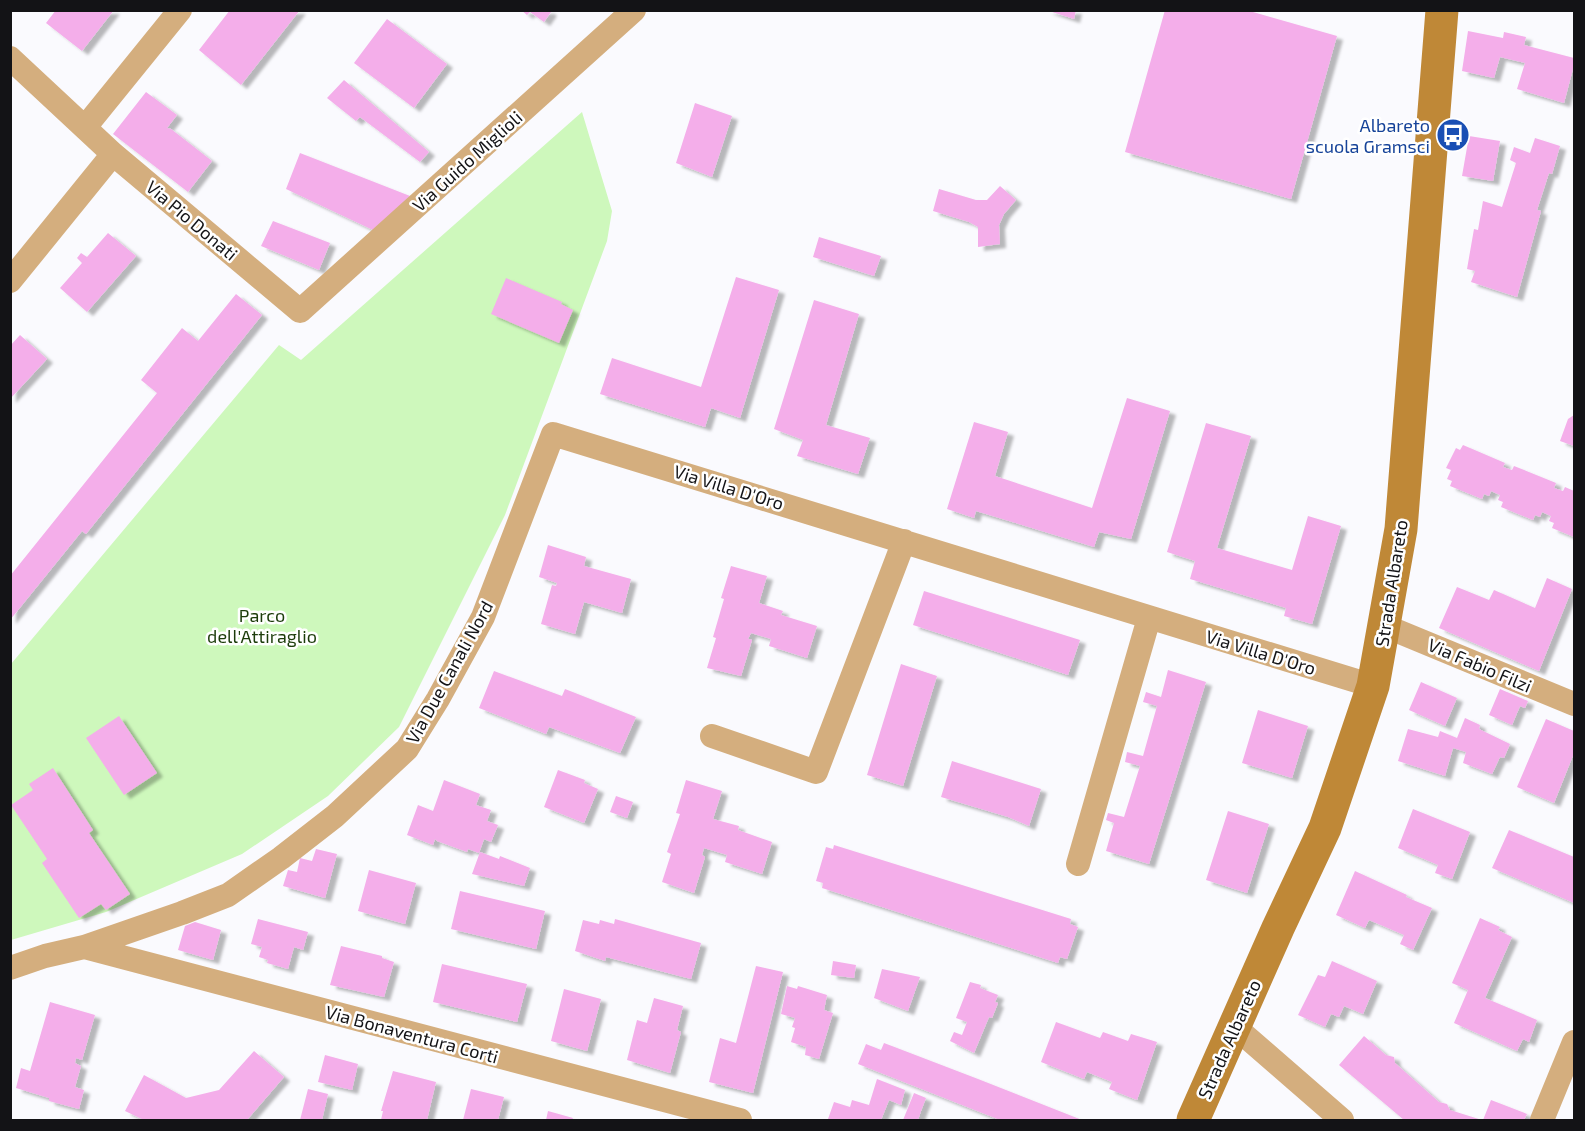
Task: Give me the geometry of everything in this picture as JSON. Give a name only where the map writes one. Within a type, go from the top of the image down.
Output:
[{"type":"street","points":[[86,126],[180,10]]},
{"type":"street","name":"Via Guido Miglioli","points":[[300,311],[634,10]]},
{"type":"street","name":"Strada Albareto","points":[[1193,1120],[1325,828],[1373,686],[1401,529],[1442,10]]},
{"type":"street","name":"Via Pio Donati","points":[[10,58],[114,154],[300,311]]},
{"type":"street","points":[[10,281],[114,154]]},
{"type":"street","name":"Via Villa D'Oro","points":[[553,434],[1373,686]]},
{"type":"street","name":"Via Due Canali Nord","points":[[10,968],[45,956],[84,947],[182,914],[228,895],[335,816],[407,749],[438,699],[483,617],[553,434]]},
{"type":"street","points":[[712,736],[816,772],[904,540]]},
{"type":"street","points":[[1078,864],[1149,618]]},
{"type":"street","name":"Via Fabio Filzi","points":[[1385,626],[1575,704]]},
{"type":"street","name":"Via Bonaventura Corti","points":[[84,947],[740,1120]]},
{"type":"street","points":[[1235,1027],[1342,1120]]},
{"type":"street","points":[[1542,1120],[1575,1042]]},
{"type":"green space","name":"Parco dell'Attiraglio","points":[[582,112],[612,211],[607,241],[505,515],[399,727],[328,796],[242,854],[106,912],[11,940],[11,664],[279,345],[301,360]]},
{"type":"building","points":[[56,10],[114,10],[82,51],[46,23]]},
{"type":"building","points":[[230,10],[300,10],[241,85],[199,50]]},
{"type":"building","points":[[521,10],[549,10],[551,12],[544,22],[530,12],[527,15]]},
{"type":"building","points":[[1046,10],[1076,10],[1074,19]]},
{"type":"building","points":[[1165,10],[1246,10],[1337,36],[1291,199],[1125,152]]},
{"type":"building","points":[[387,19],[447,64],[414,108],[354,63]]},
{"type":"building","points":[[1468,31],[1503,38],[1504,32],[1526,37],[1524,45],[1574,58],[1564,103],[1517,89],[1525,63],[1500,57],[1494,78],[1462,71]]},
{"type":"building","points":[[344,80],[429,152],[420,162],[360,117],[356,121],[327,98]]},
{"type":"building","points":[[146,92],[177,115],[167,128],[212,161],[188,192],[113,134]]},
{"type":"building","points":[[695,103],[732,116],[712,177],[676,163]]},
{"type":"building","points":[[1469,136],[1500,141],[1493,181],[1462,176]]},
{"type":"building","points":[[1535,138],[1560,146],[1552,174],[1549,173],[1537,210],[1541,211],[1517,297],[1471,282],[1475,271],[1467,269],[1474,229],[1478,230],[1483,201],[1502,207],[1516,163],[1510,160],[1514,147],[1530,153]]},
{"type":"building","points":[[300,153],[410,196],[373,230],[286,189]]},
{"type":"building","points":[[1000,186],[1016,200],[1004,214],[999,225],[1000,244],[978,247],[978,227],[933,211],[939,189],[976,200],[987,200]]},
{"type":"building","points":[[273,221],[330,243],[319,270],[261,246]]},
{"type":"building","points":[[108,233],[136,256],[87,312],[60,288],[82,263],[77,258],[81,253],[87,257]]},
{"type":"building","points":[[819,237],[881,256],[874,276],[813,257]]},
{"type":"building","points":[[736,277],[779,290],[740,418],[711,408],[705,427],[600,394],[612,358],[701,387]]},
{"type":"building","points":[[506,278],[562,302],[561,304],[573,310],[559,343],[491,314]]},
{"type":"building","points":[[236,294],[262,315],[86,534],[82,531],[10,620],[10,576],[157,393],[141,380],[182,328],[198,341]]},
{"type":"building","points":[[814,300],[859,314],[826,425],[870,438],[858,474],[797,456],[803,440],[774,429]]},
{"type":"building","points":[[20,335],[47,359],[10,399],[10,346]]},
{"type":"building","points":[[1127,398],[1170,411],[1131,539],[1099,532],[1094,547],[976,511],[974,518],[947,509],[974,422],[1008,432],[995,476],[1092,508]]},
{"type":"building","points":[[1574,415],[1574,446],[1560,441],[1568,419]]},
{"type":"building","points":[[1206,423],[1251,436],[1217,548],[1292,570],[1308,516],[1341,526],[1312,624],[1284,616],[1286,608],[1190,579],[1195,561],[1167,552]]},
{"type":"building","points":[[1463,445],[1505,463],[1503,467],[1512,470],[1514,466],[1556,483],[1554,488],[1563,491],[1565,487],[1574,491],[1574,537],[1552,528],[1554,523],[1549,521],[1551,516],[1542,512],[1540,517],[1535,515],[1533,520],[1501,507],[1503,502],[1498,500],[1500,495],[1491,491],[1489,496],[1484,494],[1482,499],[1450,486],[1452,481],[1447,479],[1451,470],[1446,468],[1456,448],[1460,450]]},
{"type":"building","points":[[548,545],[586,557],[584,566],[631,579],[622,613],[584,602],[575,634],[541,624],[552,585],[556,586],[557,583],[539,577]]},
{"type":"building","points":[[731,566],[767,576],[759,603],[783,611],[781,615],[817,626],[807,658],[769,646],[771,639],[751,633],[748,639],[752,640],[741,676],[707,668],[724,599],[721,598]]},
{"type":"building","points":[[1547,578],[1572,589],[1539,671],[1439,628],[1457,587],[1489,600],[1494,590],[1535,608]]},
{"type":"building","points":[[924,591],[1080,640],[1068,675],[913,625]]},
{"type":"building","points":[[901,664],[937,676],[903,786],[867,775]]},
{"type":"building","points":[[1168,670],[1206,682],[1149,864],[1106,851],[1114,823],[1106,820],[1108,813],[1124,817],[1140,766],[1125,762],[1127,752],[1143,756],[1157,706],[1143,702],[1146,692],[1161,697]]},
{"type":"building","points":[[494,671],[562,696],[565,689],[636,717],[620,753],[549,727],[546,734],[479,708]]},
{"type":"building","points":[[1421,682],[1457,698],[1445,726],[1409,710]]},
{"type":"building","points":[[1500,689],[1528,701],[1525,708],[1520,706],[1512,725],[1489,715]]},
{"type":"building","points":[[1258,710],[1308,726],[1292,778],[1242,763]]},
{"type":"building","points":[[119,716],[157,773],[124,795],[86,738]]},
{"type":"building","points":[[1465,718],[1480,725],[1479,729],[1510,744],[1504,758],[1500,757],[1492,774],[1463,763],[1466,752],[1453,748],[1445,776],[1398,761],[1408,729],[1438,737],[1440,731],[1457,738]]},
{"type":"building","points":[[1546,719],[1574,731],[1574,753],[1554,803],[1517,787]]},
{"type":"building","points":[[952,761],[1041,789],[1029,826],[1008,817],[941,797]]},
{"type":"building","points":[[53,768],[93,830],[89,833],[130,894],[106,910],[101,904],[79,918],[42,863],[47,859],[11,805],[33,790],[29,784]]},
{"type":"building","points":[[558,770],[585,780],[584,783],[598,789],[584,823],[544,807]]},
{"type":"building","points":[[444,780],[480,794],[476,805],[491,810],[487,821],[498,825],[491,842],[484,839],[479,853],[468,849],[467,852],[435,839],[433,845],[407,835],[418,805],[433,811]]},
{"type":"building","points":[[686,780],[722,791],[713,819],[739,826],[738,830],[772,842],[762,874],[725,862],[727,855],[704,848],[702,855],[705,857],[694,893],[662,882],[671,854],[667,852],[680,814],[676,813]]},
{"type":"building","points":[[616,796],[633,802],[627,818],[610,812]]},
{"type":"building","points":[[1413,809],[1470,832],[1452,879],[1435,873],[1438,865],[1398,848]]},
{"type":"building","points":[[1228,811],[1269,824],[1247,893],[1206,880]]},
{"type":"building","points":[[1509,830],[1574,857],[1574,903],[1492,868]]},
{"type":"building","points":[[834,845],[1071,919],[1070,924],[1078,927],[1067,959],[1060,957],[1058,963],[822,888],[823,883],[816,881],[826,847],[833,849]]},
{"type":"building","points":[[316,849],[337,854],[325,898],[283,886],[288,870],[297,872],[300,858],[312,861]]},
{"type":"building","points":[[480,852],[499,859],[500,856],[530,868],[524,886],[472,874]]},
{"type":"building","points":[[369,870],[416,883],[405,924],[358,911]]},
{"type":"building","points":[[1355,871],[1432,908],[1413,950],[1400,944],[1404,935],[1369,920],[1365,928],[1336,915]]},
{"type":"building","points":[[460,891],[545,911],[536,949],[451,929]]},
{"type":"building","points":[[1480,918],[1500,927],[1498,930],[1512,937],[1485,998],[1537,1020],[1529,1042],[1523,1039],[1517,1051],[1454,1023],[1468,990],[1452,983]]},
{"type":"building","points":[[258,919],[308,932],[303,950],[294,947],[288,969],[267,963],[268,960],[259,957],[262,947],[251,944]]},
{"type":"building","points":[[615,919],[701,943],[691,979],[606,957],[605,961],[575,951],[583,920],[599,924],[600,920],[614,924]]},
{"type":"building","points":[[195,922],[221,930],[213,960],[178,950],[185,926]]},
{"type":"building","points":[[341,946],[382,956],[394,962],[384,997],[330,985]]},
{"type":"building","points":[[833,961],[856,965],[854,978],[831,975]]},
{"type":"building","points":[[1332,961],[1377,981],[1363,1014],[1344,1006],[1339,1017],[1331,1014],[1325,1027],[1298,1015],[1318,975],[1325,977]]},
{"type":"building","points":[[442,964],[527,984],[517,1022],[433,1002]]},
{"type":"building","points":[[756,966],[783,972],[753,1093],[709,1082],[720,1038],[736,1043]]},
{"type":"building","points":[[882,969],[920,977],[908,1011],[874,998]]},
{"type":"building","points":[[970,982],[981,985],[980,988],[998,995],[995,1002],[998,1003],[992,1018],[989,1017],[974,1053],[950,1041],[954,1032],[962,1035],[967,1022],[956,1018]]},
{"type":"building","points":[[787,986],[797,989],[798,986],[827,995],[824,1010],[833,1013],[819,1059],[805,1055],[806,1047],[791,1042],[795,1018],[781,1014]]},
{"type":"building","points":[[564,989],[601,999],[587,1051],[551,1041]]},
{"type":"building","points":[[654,998],[683,1006],[677,1030],[681,1032],[670,1073],[627,1060],[637,1020],[647,1023]]},
{"type":"building","points":[[50,1002],[95,1015],[82,1060],[76,1058],[75,1063],[81,1066],[75,1087],[84,1090],[79,1109],[49,1101],[49,1098],[16,1088],[21,1068],[30,1071]]},
{"type":"building","points":[[1056,1022],[1100,1038],[1103,1032],[1128,1041],[1131,1034],[1157,1042],[1137,1100],[1109,1089],[1112,1082],[1087,1072],[1084,1079],[1041,1062]]},
{"type":"building","points":[[1364,1036],[1386,1055],[1394,1057],[1395,1063],[1439,1102],[1447,1104],[1450,1110],[1482,1120],[1404,1120],[1339,1065]]},
{"type":"building","points":[[884,1043],[1082,1120],[1000,1120],[858,1064],[866,1044],[881,1050]]},
{"type":"building","points":[[254,1051],[284,1077],[247,1120],[144,1120],[125,1111],[144,1075],[186,1098],[219,1090]]},
{"type":"building","points":[[325,1055],[358,1064],[352,1090],[318,1082]]},
{"type":"building","points":[[393,1071],[436,1082],[427,1120],[381,1120],[383,1111],[381,1111]]},
{"type":"building","points":[[877,1079],[905,1090],[901,1105],[889,1100],[881,1120],[828,1119],[834,1102],[850,1107],[852,1100],[869,1105]]},
{"type":"building","points":[[308,1089],[328,1094],[322,1120],[300,1120]]},
{"type":"building","points":[[471,1089],[504,1097],[498,1120],[463,1120]]},
{"type":"building","points":[[914,1093],[926,1098],[918,1120],[903,1120]]},
{"type":"building","points":[[1491,1100],[1527,1114],[1524,1120],[1483,1120]]},
{"type":"building","points":[[548,1111],[573,1118],[572,1120],[546,1120]]},
{"type":"place","name":"Albareto scuola Gramsci","points":[[1453,135]]}]
